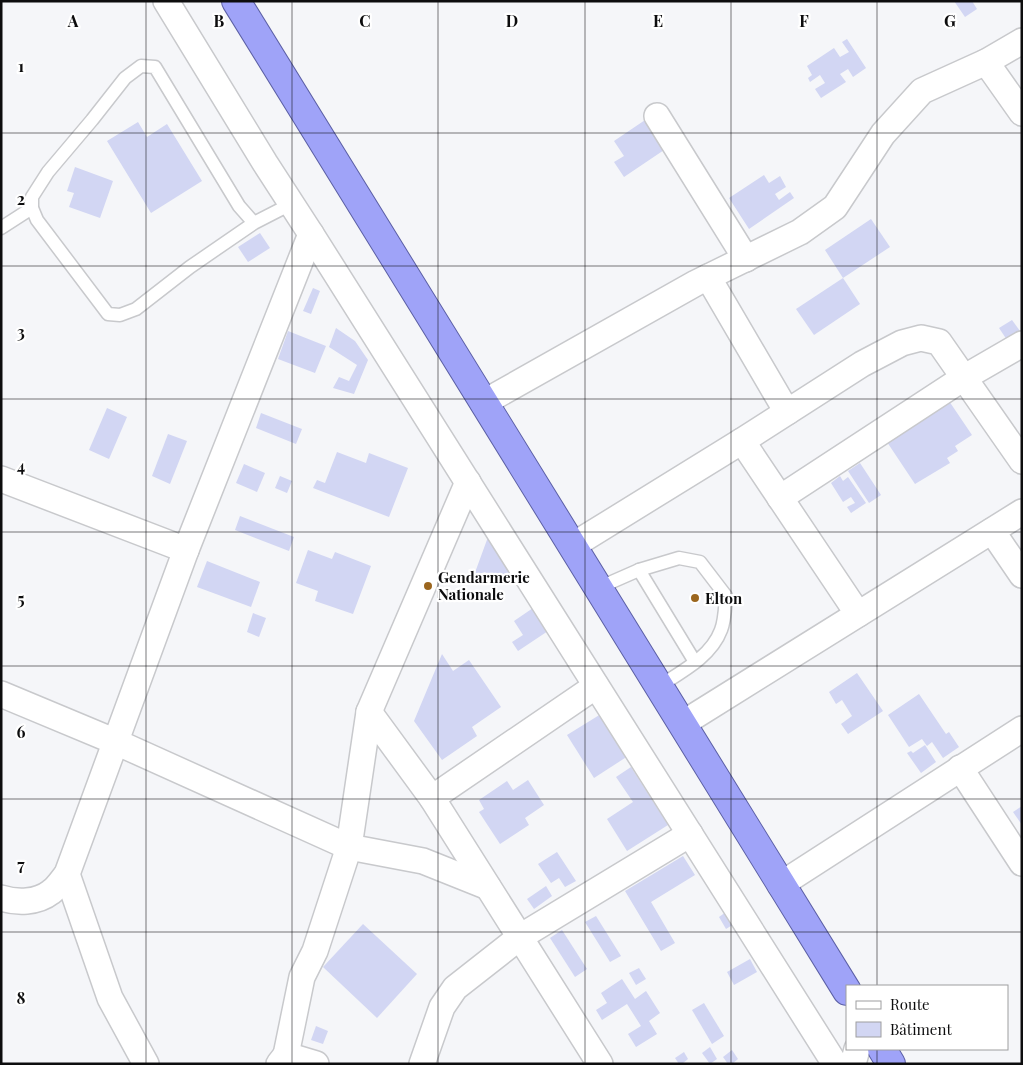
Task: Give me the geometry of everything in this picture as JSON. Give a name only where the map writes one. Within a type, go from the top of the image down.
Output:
[{"type":"highway","points":[[236,1],[846,989]]},
{"type":"highway","points":[[883,1050],[891,1064]]},
{"type":"street","points":[[166,1],[265,164],[835,1064]]},
{"type":"street","points":[[483,402],[708,277],[800,232],[835,207],[883,134],[922,91],[986,62],[1022,41]]},
{"type":"street","points":[[986,62],[1022,113]]},
{"type":"street","points":[[657,116],[746,259]]},
{"type":"street","points":[[1,898],[10,901],[34,901],[51,892],[67,874],[186,550],[311,234]]},
{"type":"street","points":[[708,277],[787,412]]},
{"type":"street","points":[[572,546],[862,364],[902,343],[921,338],[939,342],[1022,461]]},
{"type":"street","points":[[780,498],[964,377],[1022,344]]},
{"type":"street","points":[[742,441],[858,614]]},
{"type":"street","points":[[1,479],[186,550]]},
{"type":"street","points":[[316,1064],[283,1059],[302,977],[315,951],[349,846],[369,712],[468,482]]},
{"type":"street","points":[[682,724],[1022,512]]},
{"type":"street","points":[[992,531],[1022,575]]},
{"type":"street","points":[[432,798],[596,686]]},
{"type":"street","points":[[1,694],[116,742],[349,846],[422,861],[488,887]]},
{"type":"street","points":[[369,712],[432,798],[600,1064]]},
{"type":"street","points":[[780,885],[1022,729]]},
{"type":"street","points":[[960,768],[1022,863]]},
{"type":"street","points":[[422,1064],[442,1007],[455,988],[520,937],[690,834]]},
{"type":"street","points":[[67,874],[110,998],[146,1064]]},
{"type":"street","points":[[853,1064],[856,1050]]},
{"type":"lane","points":[[254,223],[239,206],[155,67],[141,66],[125,78],[48,172],[32,197],[32,208],[37,220],[108,314],[120,315],[136,309],[190,267],[254,223],[291,204]]},
{"type":"lane","points":[[1,228],[32,208]]},
{"type":"lane","points":[[598,588],[640,570],[679,558],[700,562],[726,596],[721,629],[715,642],[695,662],[658,687]]},
{"type":"lane","points":[[640,570],[695,662]]},
{"type":"building","points":[[954,1],[972,1],[977,9],[965,17]]},
{"type":"building","points":[[847,39],[866,68],[853,77],[848,69],[840,74],[846,82],[821,98],[815,89],[825,83],[820,75],[810,82],[808,78],[812,75],[807,66],[834,48],[840,57],[849,52],[842,42]]},
{"type":"building","points":[[651,116],[670,146],[624,177],[614,162],[624,156],[614,141]]},
{"type":"building","points":[[138,122],[147,137],[167,124],[202,181],[151,213],[107,141]]},
{"type":"building","points":[[75,167],[113,181],[100,218],[69,207],[74,193],[67,191]]},
{"type":"building","points":[[764,175],[769,183],[780,176],[786,187],[775,194],[779,200],[790,192],[794,198],[749,229],[729,198]]},
{"type":"building","points":[[871,219],[890,247],[843,278],[825,250]]},
{"type":"building","points":[[260,233],[270,248],[248,262],[238,247]]},
{"type":"building","points":[[843,278],[860,304],[814,335],[796,309]]},
{"type":"building","points":[[313,288],[320,291],[311,314],[303,311]]},
{"type":"building","points":[[1012,320],[1020,331],[1007,340],[999,328]]},
{"type":"building","points":[[336,328],[355,341],[368,360],[354,394],[333,388],[339,377],[349,381],[357,365],[329,347]]},
{"type":"building","points":[[288,331],[326,346],[315,373],[278,359]]},
{"type":"building","points":[[949,401],[972,435],[955,446],[958,451],[947,458],[950,463],[915,484],[887,442]]},
{"type":"building","points":[[107,408],[127,417],[109,459],[89,450]]},
{"type":"building","points":[[261,413],[302,429],[296,444],[256,428]]},
{"type":"building","points":[[168,434],[187,441],[170,484],[152,476]]},
{"type":"building","points":[[337,452],[366,463],[369,453],[408,468],[389,517],[313,488],[317,480],[325,483]]},
{"type":"building","points":[[860,463],[881,495],[869,503],[848,471]]},
{"type":"building","points":[[244,464],[265,473],[257,492],[236,483]]},
{"type":"building","points":[[280,476],[292,481],[287,493],[275,488]]},
{"type":"building","points":[[840,476],[843,481],[848,477],[866,503],[851,513],[847,507],[855,503],[851,497],[843,502],[831,483]]},
{"type":"building","points":[[240,516],[294,537],[289,551],[235,530]]},
{"type":"building","points":[[488,537],[513,575],[495,586],[485,572],[473,578]]},
{"type":"building","points":[[308,550],[332,559],[335,552],[371,566],[353,614],[315,601],[318,591],[296,583]]},
{"type":"building","points":[[207,561],[260,582],[251,607],[197,587]]},
{"type":"building","points":[[533,608],[548,631],[518,651],[512,642],[523,635],[514,621]]},
{"type":"building","points":[[253,613],[266,618],[259,637],[247,632]]},
{"type":"building","points":[[442,654],[453,671],[469,660],[501,707],[472,727],[477,736],[442,760],[414,721]]},
{"type":"building","points":[[857,673],[883,711],[848,734],[841,724],[852,716],[842,700],[836,704],[829,692]]},
{"type":"building","points":[[919,694],[946,734],[949,732],[959,747],[943,758],[932,742],[927,746],[922,739],[909,747],[888,715]]},
{"type":"building","points":[[601,714],[628,756],[594,778],[567,735]]},
{"type":"building","points":[[925,745],[936,762],[921,773],[907,753],[911,751],[913,753]]},
{"type":"building","points":[[631,767],[668,825],[627,851],[607,819],[633,802],[616,777]]},
{"type":"building","points":[[528,780],[544,805],[525,818],[529,825],[500,844],[479,812],[484,809],[479,800],[507,781],[513,790]]},
{"type":"building","points":[[1022,806],[1022,825],[1013,812]]},
{"type":"building","points":[[557,852],[576,881],[565,887],[559,878],[551,883],[538,864]]},
{"type":"building","points":[[683,856],[695,875],[651,902],[675,943],[661,951],[625,891]]},
{"type":"building","points":[[546,886],[552,896],[534,909],[527,899]]},
{"type":"building","points":[[726,912],[734,924],[726,929],[719,917]]},
{"type":"building","points":[[596,916],[621,956],[610,962],[585,922]]},
{"type":"building","points":[[363,924],[417,974],[377,1018],[323,967]]},
{"type":"building","points":[[562,930],[587,969],[575,977],[550,938]]},
{"type":"building","points":[[750,959],[757,972],[734,985],[727,972]]},
{"type":"building","points":[[639,968],[646,979],[636,985],[629,973]]},
{"type":"building","points":[[622,979],[635,999],[646,991],[660,1013],[649,1021],[657,1034],[636,1047],[628,1034],[641,1026],[627,1004],[602,1020],[596,1010],[607,1003],[601,993]]},
{"type":"building","points":[[704,1003],[724,1036],[712,1044],[692,1010]]},
{"type":"building","points":[[316,1026],[328,1031],[323,1044],[311,1040]]},
{"type":"building","points":[[710,1047],[717,1059],[710,1064],[702,1053]]},
{"type":"building","points":[[732,1050],[738,1059],[732,1064],[728,1064],[723,1057]]},
{"type":"building","points":[[684,1052],[688,1059],[679,1064],[675,1058]]},
{"type":"place","name":"Gendarmerie Nationale","points":[[428,586]]},
{"type":"place","name":"Elton","points":[[695,598]]}]
